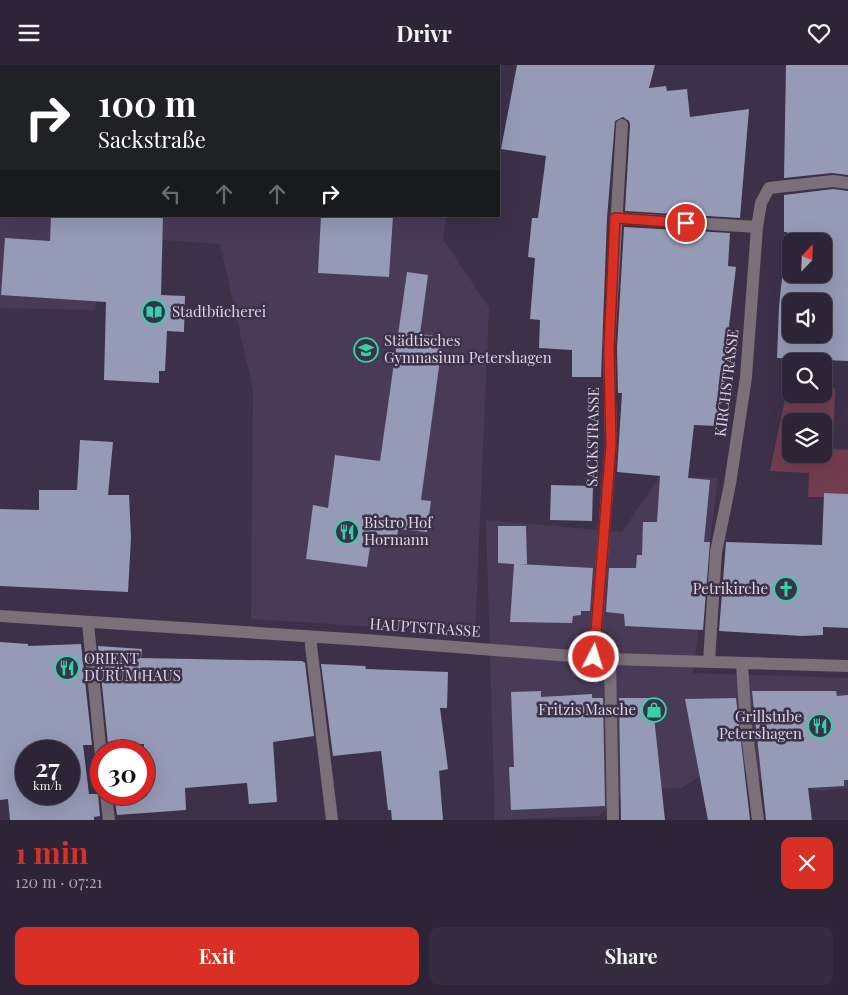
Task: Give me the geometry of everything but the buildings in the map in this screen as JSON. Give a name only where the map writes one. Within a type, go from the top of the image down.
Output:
[{"type":"street","name":"SACKSTRASSE","points":[[594,657],[611,445],[609,348],[615,218],[622,125]]},
{"type":"street","name":"KIRCHSTRASSE","points":[[709,661],[716,552],[730,484],[746,377],[761,203],[769,188],[833,181],[848,183]]},
{"type":"street","points":[[615,218],[758,227]]},
{"type":"street","name":"HAUPTSTRASSE","points":[[0,616],[610,659],[848,666]]},
{"type":"street","points":[[88,623],[99,740]]},
{"type":"street","points":[[310,637],[332,820]]},
{"type":"street","points":[[610,659],[612,820]]},
{"type":"street","points":[[742,664],[746,726],[758,820]]},
{"type":"street","points":[[107,805],[109,820]]},
{"type":"shaded area","name":"Städtisches Gymnasium Petershagen","points":[[0,217],[446,217],[443,239],[489,308],[475,633],[251,619],[253,390],[220,244],[107,236],[95,310],[0,308]]},
{"type":"shaded area","points":[[832,388],[835,388],[833,449],[848,450],[848,494],[824,493],[824,497],[808,497],[809,473],[770,471],[782,414],[782,463],[832,463],[832,413],[782,413],[784,403],[832,403]]},
{"type":"shaded area","points":[[660,476],[718,478],[693,673],[848,678],[848,788],[822,791],[767,783],[739,767],[712,769],[681,788],[632,789],[598,816],[495,820],[486,520],[622,532]]},
{"type":"place","name":"Stadtbücherei","points":[[154,312]]},
{"type":"place","name":"Städtisches Gymnasium Petershagen","points":[[366,350]]},
{"type":"place","name":"Bistro Hof Hormann","points":[[347,532]]},
{"type":"place","name":"Petrikirche","points":[[786,589]]},
{"type":"place","name":"ORIENT DÜRÜM HAUS","points":[[67,668]]},
{"type":"place","name":"Fritzis Masche","points":[[654,710]]},
{"type":"place","name":"Grillstube Petershagen","points":[[820,726]]},
{"type":"route","points":[[594,657],[603,566],[611,445],[609,348],[615,218],[686,223]]}]
